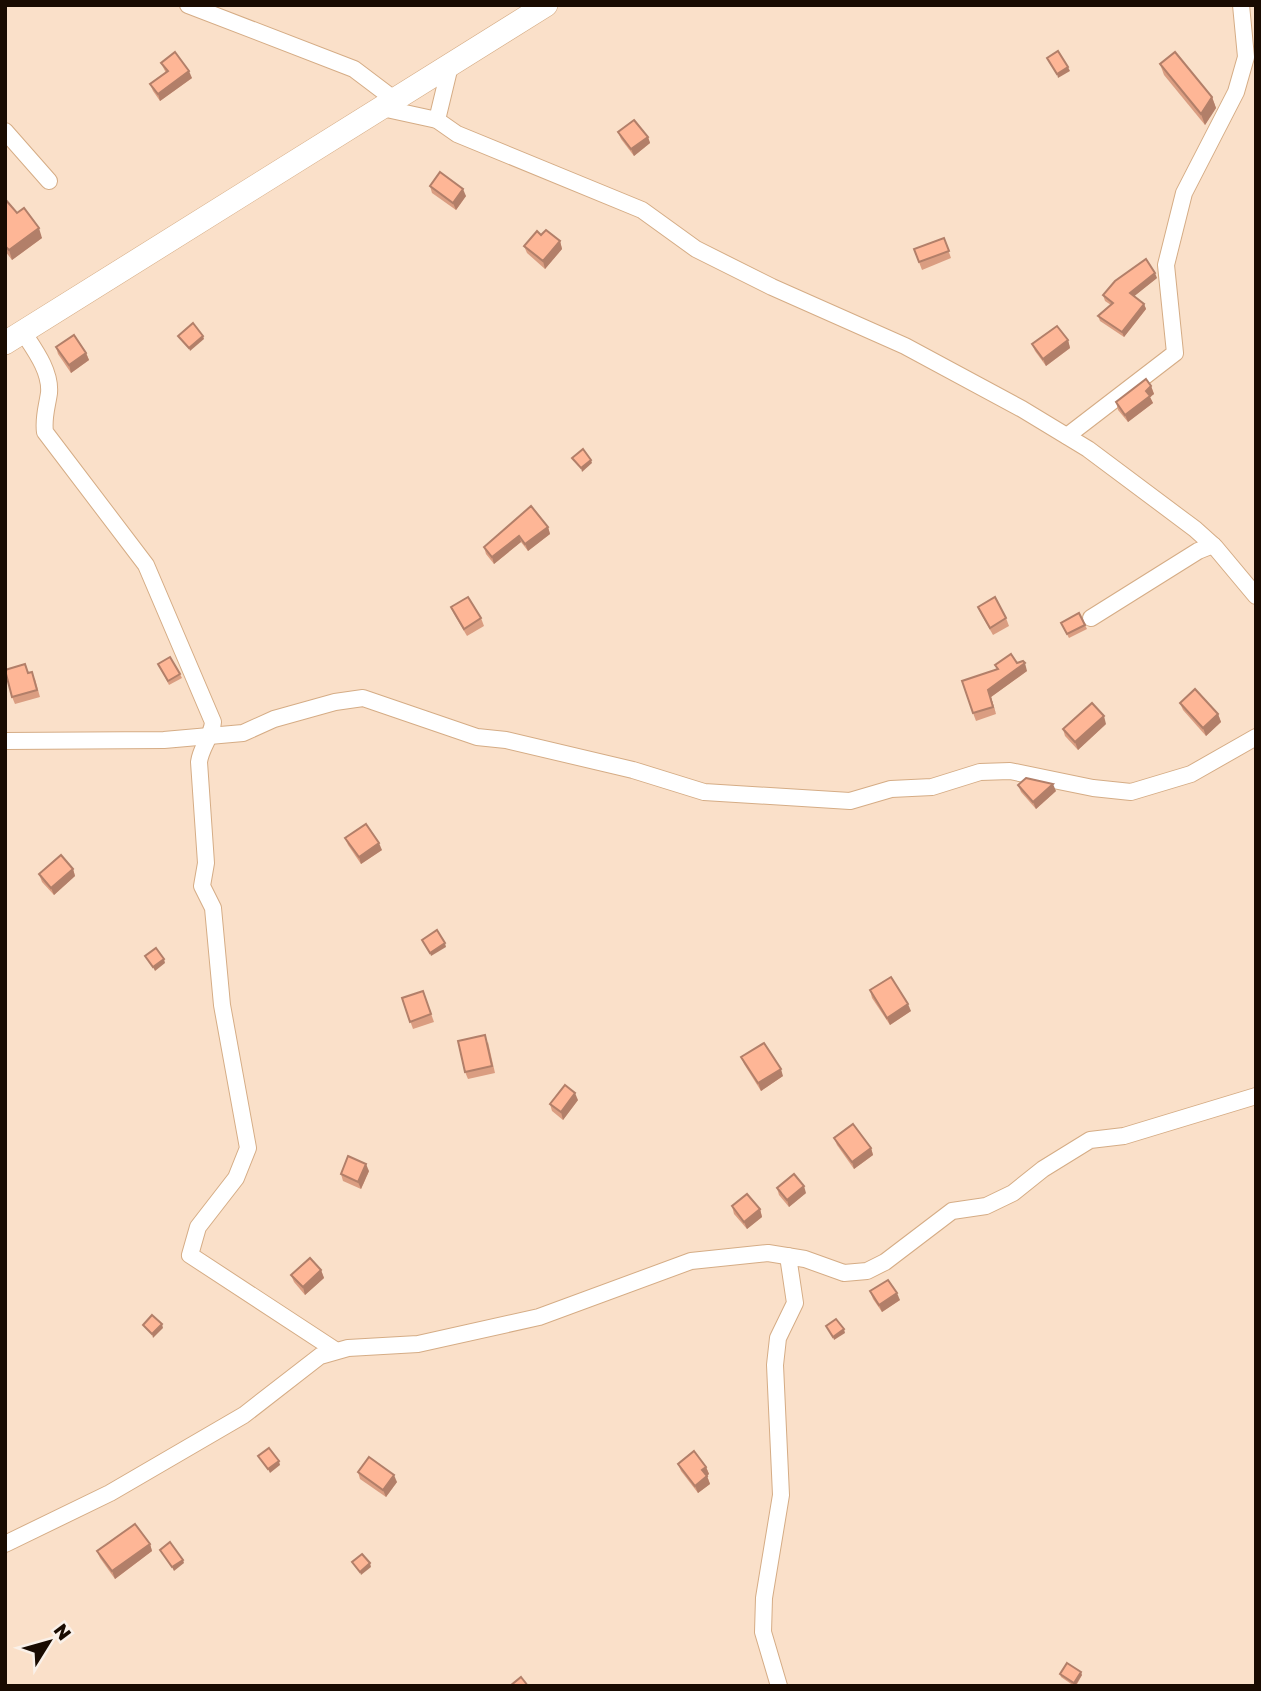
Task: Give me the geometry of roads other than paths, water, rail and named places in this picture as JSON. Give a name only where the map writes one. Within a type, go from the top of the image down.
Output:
[{"type":"street","points":[[188,5],[354,69],[388,104],[437,120],[457,134],[642,210],[696,249],[772,287],[905,346],[1067,436],[1164,505],[1213,545],[1256,596]]},
{"type":"street","points":[[335,1350],[190,1255],[198,1227],[236,1178],[248,1148],[222,1004],[213,908],[202,886],[206,863],[199,762],[201,746],[209,736],[214,722],[146,565],[45,432],[48,379],[14,337],[547,5]]},
{"type":"street","points":[[1067,436],[1175,353],[1166,265],[1184,193],[1236,92],[1246,57],[1241,5]]},
{"type":"street","points":[[437,120],[450,66]]},
{"type":"street","points":[[5,131],[49,181]]},
{"type":"street","points":[[1091,618],[1198,551],[1213,545]]},
{"type":"street","points":[[5,741],[164,740],[243,733],[274,719],[335,702],[363,698],[477,737],[506,740],[634,770],[705,792],[850,801],[891,789],[932,787],[981,772],[1010,771],[1093,788],[1130,792],[1191,774],[1256,737]]},
{"type":"street","points":[[5,1544],[110,1493],[244,1415],[320,1356],[335,1350],[418,1344],[539,1317],[691,1261],[768,1253],[788,1256],[844,1273],[867,1271],[885,1262],[952,1211],[986,1206],[1013,1194],[1043,1168],[1090,1140],[1124,1136],[1256,1096]]},
{"type":"street","points":[[779,1686],[763,1632],[763,1621],[764,1598],[781,1495],[775,1365],[778,1338],[795,1303],[788,1256]]}]
